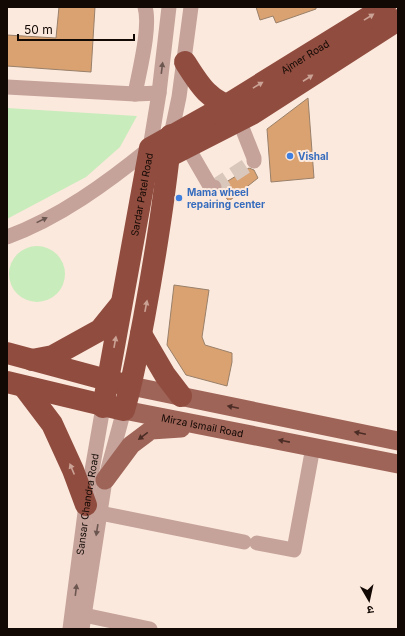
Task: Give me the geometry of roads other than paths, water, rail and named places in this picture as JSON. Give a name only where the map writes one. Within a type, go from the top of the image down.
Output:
[{"type":"highway","name":"Ajmer Road","points":[[149,157],[176,146],[239,113],[394,21]]},
{"type":"highway","points":[[185,62],[200,87],[239,113]]},
{"type":"highway","name":"Sardar Patel Road","points":[[132,386],[176,146]]},
{"type":"highway","name":"Sardar Patel Road","points":[[108,381],[149,157]]},
{"type":"highway","points":[[32,360],[52,356],[100,330],[122,303]]},
{"type":"highway","points":[[141,334],[165,375],[180,396]]},
{"type":"highway","points":[[7,353],[108,381],[132,386]]},
{"type":"highway","name":"Sansar Chandra Road","points":[[108,381],[114,409]]},
{"type":"highway","points":[[16,385],[52,424],[93,509]]},
{"type":"highway","name":"Mirza Ismail Road","points":[[16,385],[114,409]]},
{"type":"highway","name":"Sansar Chandra Road","points":[[114,409],[132,386]]},
{"type":"main road","points":[[132,386],[391,440],[377,460]]},
{"type":"main road","name":"Mirza Ismail Road","points":[[114,409],[398,464]]},
{"type":"main road","points":[[105,480],[131,445],[151,430],[208,426]]},
{"type":"street","points":[[135,94],[145,33],[147,13],[145,7]]},
{"type":"street","name":"Sardar Patel Road","points":[[149,157],[159,93],[169,7]]},
{"type":"street","points":[[191,7],[176,146],[210,186],[214,187]]},
{"type":"street","points":[[7,87],[135,94],[159,93]]},
{"type":"street","points":[[239,113],[254,161]]},
{"type":"street","points":[[7,237],[60,211],[118,174],[149,157]]},
{"type":"street","name":"Sansar Chandra Road","points":[[83,622],[93,509],[105,480],[114,409]]},
{"type":"street","name":"Sansar Chandra Road","points":[[70,629],[114,409]]},
{"type":"street","points":[[93,509],[251,543],[294,550],[313,447]]},
{"type":"street","points":[[83,622],[150,629]]},
{"type":"tunnel","points":[[214,187],[254,161]]},
{"type":"place","name":"Vishal","points":[[290,156]]},
{"type":"place","name":"Mama wheel repairing center","points":[[179,198]]}]
